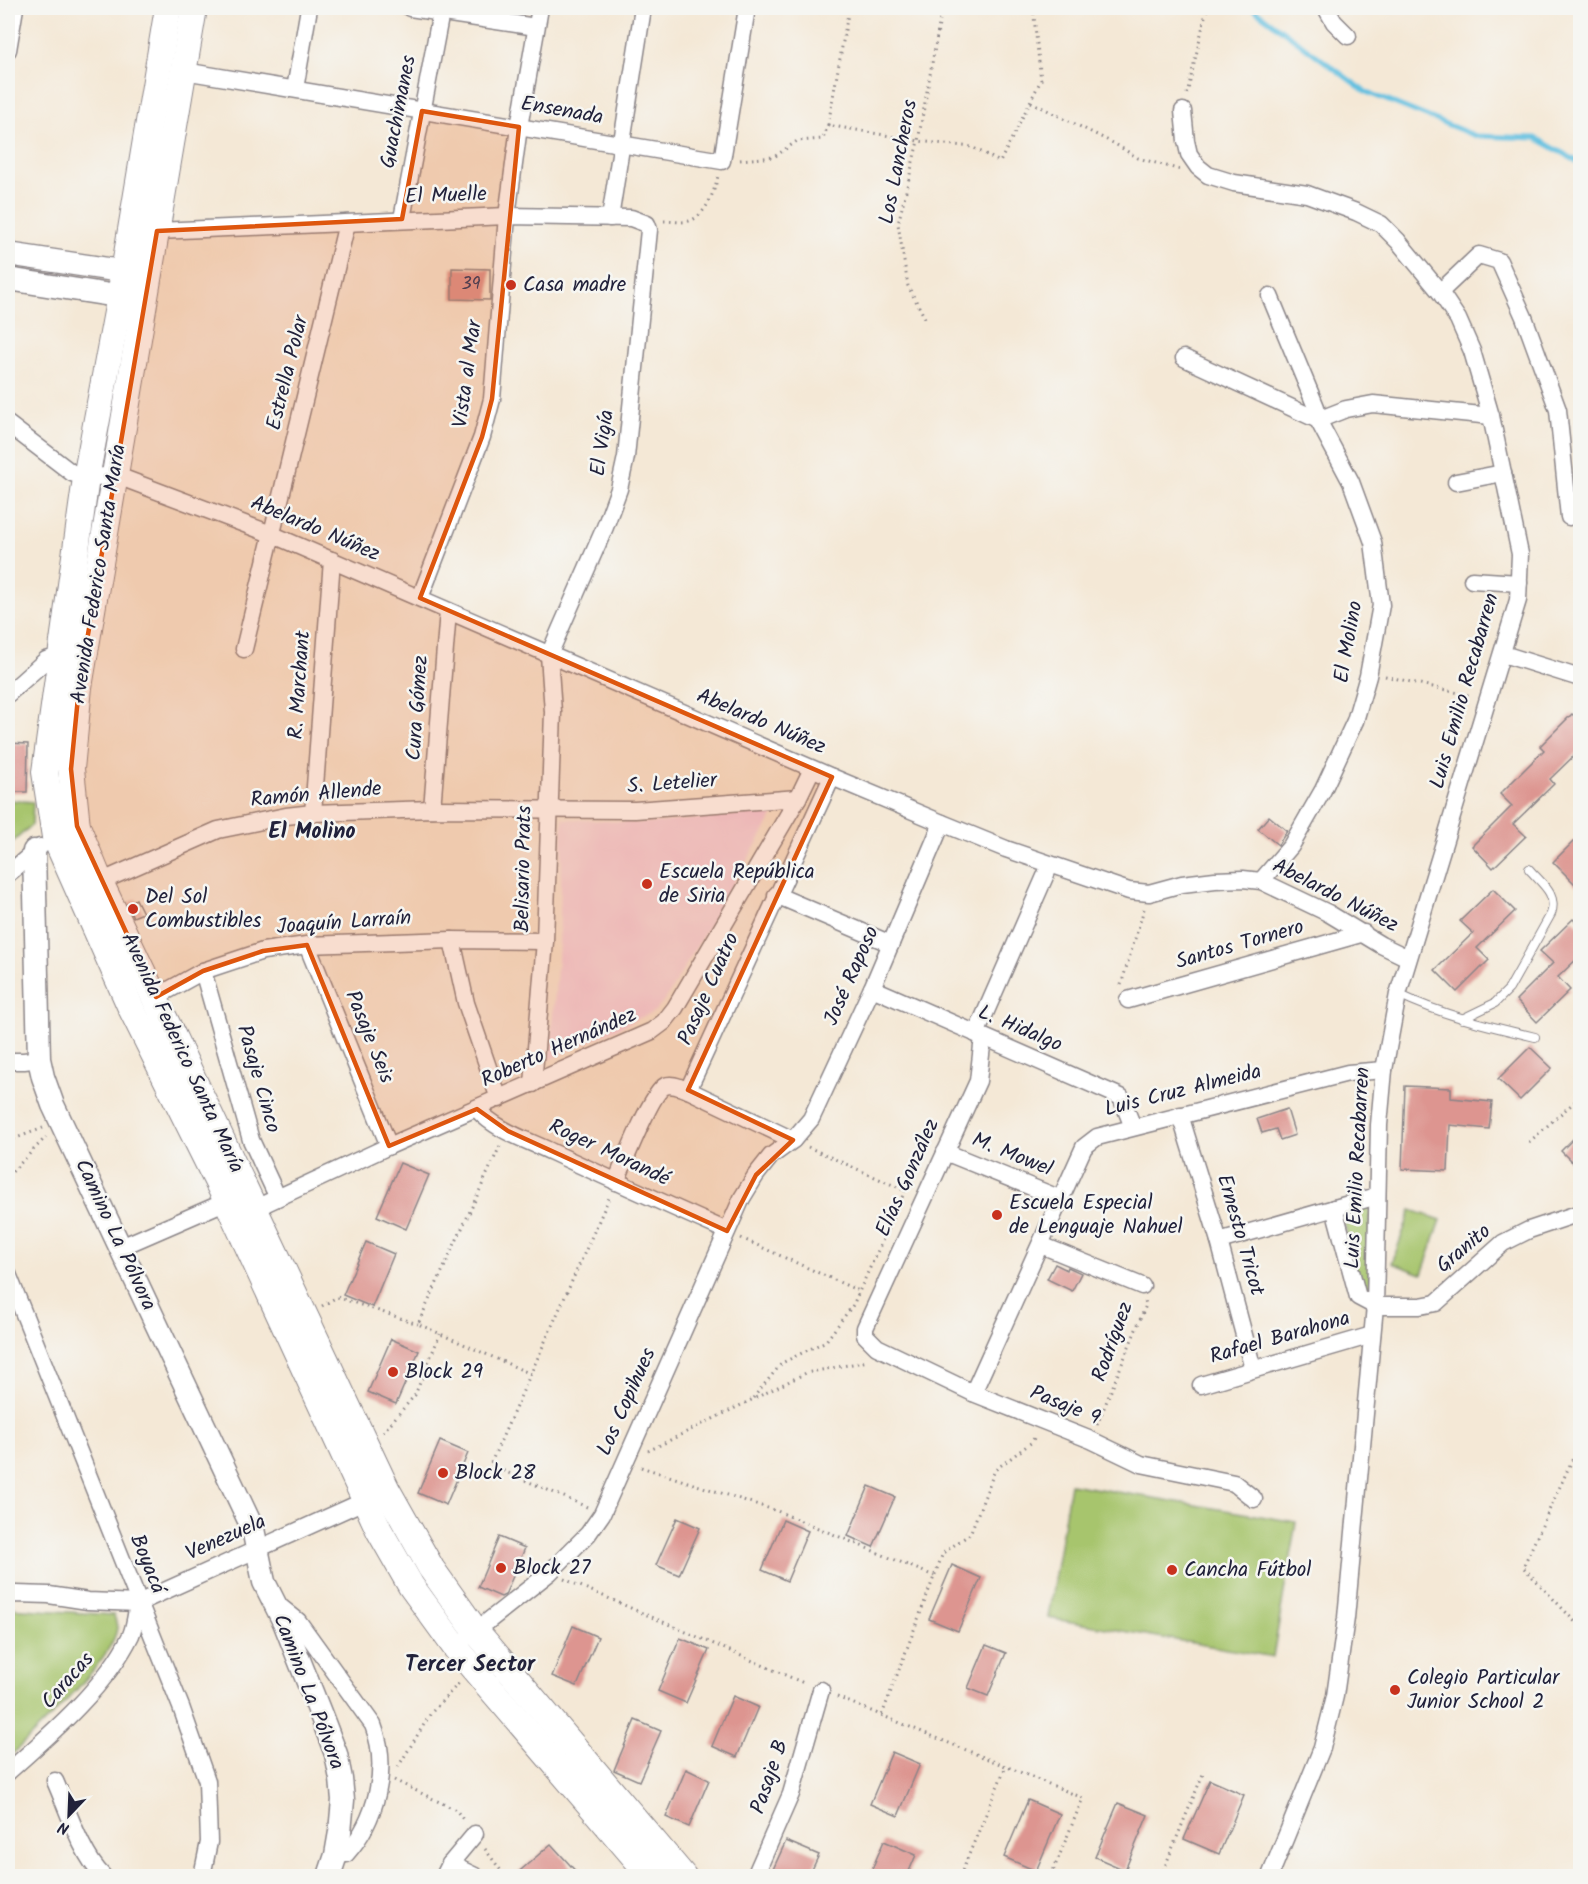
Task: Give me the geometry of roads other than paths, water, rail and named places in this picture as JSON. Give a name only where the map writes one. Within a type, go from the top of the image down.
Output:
[{"type":"main road","name":"Avenida Federico Santa María","points":[[168,8],[131,227],[134,286],[101,476],[61,656],[45,772],[132,1008],[248,1206],[305,1316],[368,1450],[376,1495],[394,1558],[411,1586],[456,1648],[651,1876]]},
{"type":"main road","name":"Avenida Federico Santa María","points":[[134,286],[157,231],[194,8]]},
{"type":"main road","name":"Avenida Federico Santa María","points":[[101,476],[66,831],[100,882],[156,997],[376,1495],[475,1630],[683,1876]]},
{"type":"street","points":[[8,50],[15,8]]},
{"type":"street","points":[[295,89],[309,8]]},
{"type":"street","points":[[410,8],[536,27]]},
{"type":"street","name":"Vista al Mar","points":[[420,598],[483,437],[492,399],[507,216],[519,127],[540,8]]},
{"type":"street","points":[[610,218],[643,8]]},
{"type":"street","name":"Ensenada","points":[[184,71],[722,161],[747,8]]},
{"type":"street","points":[[1326,8],[1334,22],[1348,36]]},
{"type":"street","name":"Guachimanes","points":[[402,219],[441,12]]},
{"type":"street","name":"Luis Emilio Recabarren","points":[[1183,111],[1189,154],[1208,174],[1234,183],[1307,194],[1381,224],[1440,292],[1458,320],[1472,351],[1491,416],[1520,554],[1518,600],[1398,994],[1384,1070],[1378,1125],[1375,1306],[1347,1618],[1335,1696],[1322,1748],[1270,1876]]},
{"type":"street","name":"El Muelle","points":[[131,227],[157,231],[507,216],[631,218],[647,224]]},
{"type":"street","name":"Estrella Polar","points":[[244,650],[347,223]]},
{"type":"street","name":"El Vigía","points":[[549,655],[619,489],[627,457],[649,230],[647,224]]},
{"type":"street","points":[[8,254],[134,286]]},
{"type":"street","points":[[1440,292],[1479,255],[1499,261],[1524,317],[1558,410],[1569,517]]},
{"type":"street","points":[[8,279],[134,286]]},
{"type":"street","name":"El Molino","points":[[1261,881],[1291,846],[1323,790],[1355,720],[1369,672],[1381,605],[1373,542],[1351,482],[1318,420],[1316,407],[1270,296]]},
{"type":"street","points":[[1184,358],[1318,420],[1346,409],[1373,404],[1491,416]]},
{"type":"street","name":"Abelardo Núñez","points":[[8,424],[68,471],[101,476],[271,534],[942,824],[1050,865],[1129,891],[1149,893],[1182,884],[1215,880],[1261,881],[1328,913],[1381,945],[1408,958]]},
{"type":"street","points":[[1456,482],[1503,473]]},
{"type":"street","name":"R. Marchant","points":[[314,813],[332,560]]},
{"type":"street","points":[[1472,580],[1519,584]]},
{"type":"street","name":"Cura Gómez","points":[[432,809],[448,611]]},
{"type":"street","points":[[1503,654],[1581,678]]},
{"type":"street","name":"Belisario Prats","points":[[533,1084],[545,941],[553,712],[549,655]]},
{"type":"street","points":[[8,694],[45,660],[61,656]]},
{"type":"street","name":"Roberto Hernández","points":[[121,1247],[248,1206],[477,1109],[652,1031],[664,1022],[675,1008],[798,798],[812,768]]},
{"type":"street","name":"Pasaje Cuatro","points":[[680,1087],[776,895],[831,777]]},
{"type":"street","name":"S. Letelier","points":[[548,810],[635,810],[798,798]]},
{"type":"street","name":"Ramón Allende","points":[[100,882],[218,830],[258,821],[314,813],[432,809],[548,810]]},
{"type":"street","name":"José Raposo","points":[[793,1140],[811,1119],[872,988],[942,824]]},
{"type":"street","points":[[8,874],[34,851],[66,831]]},
{"type":"street","name":"Camino La Pólvora","points":[[34,851],[39,1059],[43,1077],[253,1529],[264,1582],[284,1622],[336,1754],[343,1800],[336,1855],[329,1876]]},
{"type":"street","name":"Elías González","points":[[866,1335],[865,1328],[978,1081],[979,1035],[1050,865]]},
{"type":"street","points":[[776,895],[891,944]]},
{"type":"street","name":"Santos Tornero","points":[[1128,1000],[1364,933]]},
{"type":"street","points":[[452,940],[466,1003],[499,1099]]},
{"type":"street","name":"Joaquín Larraín","points":[[156,997],[203,971],[263,951],[307,945],[452,940],[545,941]]},
{"type":"street","name":"Pasaje Seis","points":[[307,945],[389,1146]]},
{"type":"street","name":"Pasaje Cinco","points":[[203,971],[251,1140],[248,1206]]},
{"type":"street","name":"L. Hidalgo","points":[[872,988],[1121,1097],[1133,1127]]},
{"type":"street","points":[[8,1061],[39,1059]]},
{"type":"street","name":"Luis Cruz Almeida","points":[[973,1393],[1084,1148],[1097,1137],[1348,1073],[1384,1070]]},
{"type":"street","points":[[616,1182],[651,1103],[665,1086],[680,1087],[793,1140]]},
{"type":"street","name":"Roger Morandé","points":[[477,1109],[483,1117],[508,1131],[727,1231]]},
{"type":"street","name":"Ernesto Tricot","points":[[1180,1114],[1219,1241],[1253,1369]]},
{"type":"street","name":"Los Copihues","points":[[456,1648],[475,1630],[549,1573],[588,1534],[602,1514],[742,1198],[771,1156],[793,1140]]},
{"type":"street","name":"M. Mowel","points":[[945,1152],[1061,1199]]},
{"type":"street","points":[[1219,1241],[1377,1196]]},
{"type":"street","name":"Luis Emilio Recabarren","points":[[1334,1208],[1358,1297],[1375,1306]]},
{"type":"street","name":"Granito","points":[[1375,1306],[1420,1306],[1436,1303],[1503,1243],[1529,1230],[1581,1213]]},
{"type":"street","points":[[1041,1245],[1142,1286]]},
{"type":"street","name":"Boyacá","points":[[8,1274],[181,1707],[207,1781],[209,1842],[202,1876]]},
{"type":"street","name":"Pasaje 9","points":[[866,1335],[877,1347],[973,1393],[1091,1440],[1142,1464],[1234,1483],[1254,1499]]},
{"type":"street","name":"Rafael Barahona","points":[[1201,1385],[1372,1335]]},
{"type":"street","name":"Venezuela","points":[[8,1595],[49,1595],[88,1601],[138,1603],[376,1495]]},
{"type":"street","name":"Camino La Pólvora","points":[[273,1602],[298,1621],[373,1725],[379,1741],[386,1773],[359,1837],[346,1854],[336,1855]]},
{"type":"street","name":"Caracas","points":[[8,1772],[42,1743],[94,1688],[119,1656],[131,1635],[138,1603]]},
{"type":"street","name":"Pasaje B","points":[[755,1876],[790,1794],[821,1690]]},
{"type":"street","points":[[56,1781],[84,1848],[94,1868],[103,1876]]},
{"type":"street","points":[[475,1834],[447,1870],[475,1876]]},
{"type":"lane","points":[[1461,1019],[1495,1003],[1509,989],[1551,914],[1554,905],[1553,896],[1530,869]]},
{"type":"lane","points":[[1398,994],[1426,1008],[1461,1019],[1535,1037]]},
{"type":"waterway","points":[[1252,8],[1366,92],[1476,136],[1536,138],[1580,163]]},
{"type":"place","name":"Casa madre","points":[[511,285]]},
{"type":"place","name":"Escuela República de Siria","points":[[647,884]]},
{"type":"place","name":"Del Sol Combustibles","points":[[133,909]]},
{"type":"place","name":"Escuela Especial de Lenguaje Nahuel","points":[[997,1215]]},
{"type":"place","name":"Block 29","points":[[393,1372]]},
{"type":"place","name":"Block 28","points":[[443,1473]]},
{"type":"place","name":"Block 27","points":[[501,1568]]},
{"type":"place","name":"Cancha Fútbol","points":[[1172,1570]]},
{"type":"place","name":"Colegio Particular Junior School 2","points":[[1395,1690]]},
{"type":"district","name":"El Molino","points":[[312,832]]},
{"type":"district","name":"Tercer Sector","points":[[470,1665]]}]
